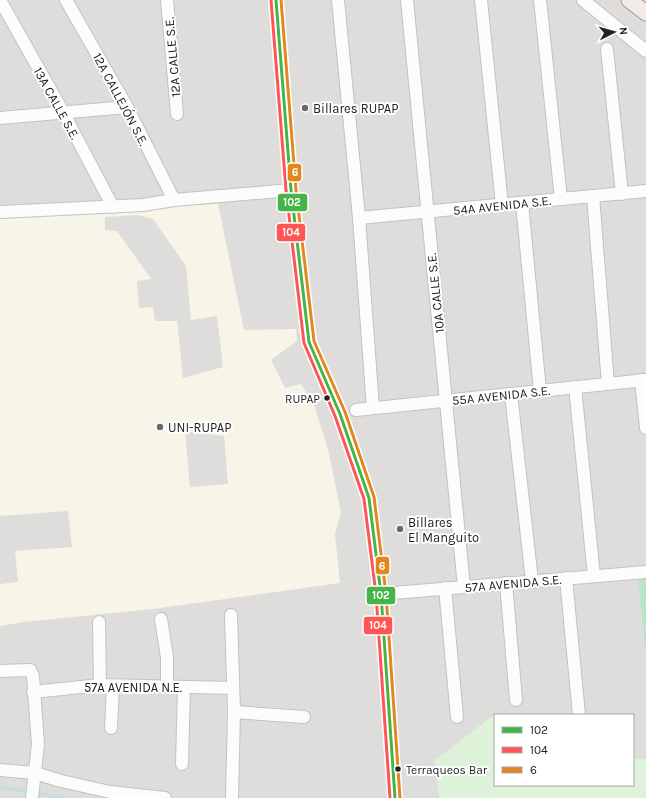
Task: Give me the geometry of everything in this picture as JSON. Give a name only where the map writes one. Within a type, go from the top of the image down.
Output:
[{"type":"main road","points":[[630,0],[646,13]]},
{"type":"street","name":"13A CALLE S.E.","points":[[0,0],[63,112],[113,207]]},
{"type":"street","name":"12A CALLEJÓN S.E.","points":[[66,0],[127,107],[174,200]]},
{"type":"street","name":"12A CALLE S.E.","points":[[167,0],[177,114]]},
{"type":"street","points":[[276,0],[291,190],[310,342],[340,414],[369,498],[381,594],[395,798]]},
{"type":"street","points":[[338,0],[358,218],[373,408]]},
{"type":"street","name":"10A CALLE S.E.","points":[[407,0],[464,587]]},
{"type":"street","points":[[481,0],[502,205]]},
{"type":"street","points":[[540,0],[561,200]]},
{"type":"street","points":[[583,0],[646,51]]},
{"type":"street","points":[[607,49],[622,194]]},
{"type":"street","points":[[0,118],[127,107]]},
{"type":"street","points":[[0,212],[143,205],[174,200],[291,190]]},
{"type":"street","name":"54A AVENIDA S.E.","points":[[358,218],[646,191]]},
{"type":"street","points":[[593,196],[608,384]]},
{"type":"street","points":[[522,203],[540,391]]},
{"type":"street","points":[[644,380],[646,428]]},
{"type":"street","name":"55A AVENIDA S.E.","points":[[356,410],[644,380]]},
{"type":"street","points":[[575,387],[594,576]]},
{"type":"street","points":[[511,394],[532,581]]},
{"type":"street","name":"57A AVENIDA S.E.","points":[[381,594],[646,572]]},
{"type":"street","points":[[566,578],[579,714]]},
{"type":"street","points":[[506,583],[516,700]]},
{"type":"street","points":[[445,588],[457,717]]},
{"type":"street","points":[[231,615],[234,688],[232,798]]},
{"type":"street","points":[[161,618],[167,657],[167,687]]},
{"type":"street","points":[[98,622],[100,685]]},
{"type":"street","points":[[0,671],[30,670],[33,676],[38,744],[32,792]]},
{"type":"street","name":"57A AVENIDA N.E.","points":[[34,692],[100,685],[234,688]]},
{"type":"street","points":[[111,728],[113,686]]},
{"type":"street","points":[[182,764],[184,687]]},
{"type":"street","points":[[234,712],[304,717]]},
{"type":"street","points":[[0,770],[35,773],[61,781],[110,792],[165,798]]},
{"type":"shaded area","points":[[0,0],[646,0],[646,798],[0,798]]},
{"type":"shaded area","name":"UNI-RUPAP","points":[[218,204],[244,330],[296,329],[297,341],[271,360],[285,388],[301,384],[314,405],[328,449],[341,512],[335,534],[340,583],[153,609],[24,622],[0,626],[0,214]]},
{"type":"shaded area","points":[[137,215],[153,219],[186,266],[191,320],[217,316],[223,367],[183,378],[177,321],[155,321],[153,307],[139,308],[137,281],[151,279],[117,231],[105,230],[105,217]]},
{"type":"shaded area","points":[[185,431],[224,436],[228,484],[190,487]]},
{"type":"shaded area","points":[[68,511],[72,547],[15,551],[18,582],[0,584],[0,516]]},
{"type":"green space","points":[[646,577],[646,654],[638,578]]},
{"type":"green space","points":[[494,715],[494,786],[634,786],[634,759],[646,759],[646,798],[439,798],[435,760]]},
{"type":"waterway","points":[[0,787],[65,798]]},
{"type":"transit line","name":"104","points":[[271,0],[286,190],[304,343],[335,416],[364,499],[376,594],[390,798]]},
{"type":"transit line","name":"102","points":[[276,0],[291,190],[309,342],[340,414],[369,498],[381,594],[395,798]]},
{"type":"transit line","name":"6","points":[[281,0],[296,190],[314,341],[345,412],[374,497],[386,594],[400,798]]},
{"type":"place","name":"Billares RUPAP","points":[[305,108]]},
{"type":"place","name":"RUPAP","points":[[327,398]]},
{"type":"place","name":"UNI-RUPAP","points":[[160,427]]},
{"type":"place","name":"Billares El Manguito","points":[[400,529]]},
{"type":"place","name":"Terraqueos Bar","points":[[398,769]]}]
